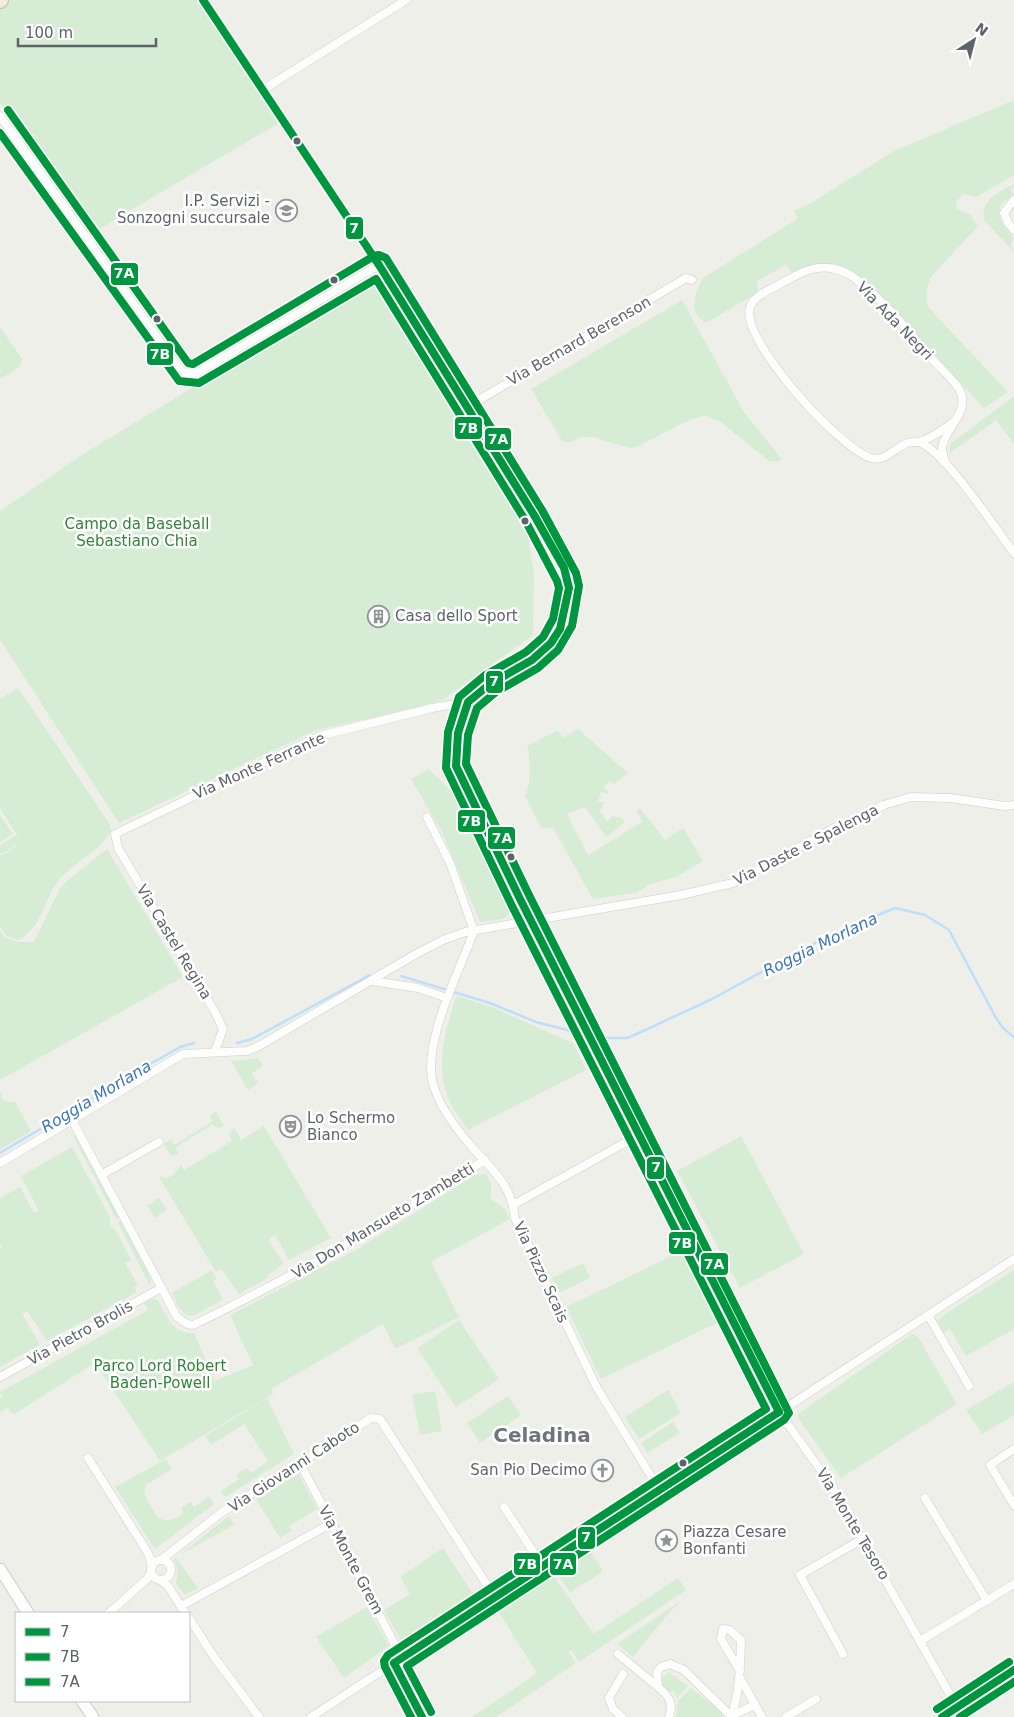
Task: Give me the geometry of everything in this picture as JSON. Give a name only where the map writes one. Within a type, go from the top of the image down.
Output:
[{"type":"main road","points":[[0,1569],[27,1612]]},
{"type":"main road","points":[[83,1702],[91,1717]]},
{"type":"street","points":[[202,0],[264,89],[380,265],[559,560],[569,588],[563,623],[551,643],[532,660],[490,684],[468,702]]},
{"type":"street","points":[[264,89],[406,0]]},
{"type":"street","points":[[0,116],[182,372],[195,374],[380,265]]},
{"type":"street","points":[[1014,200],[1004,213],[1008,223],[1014,230]]},
{"type":"street","name":"Via Ada Negri","points":[[945,462],[942,449],[952,423],[962,408],[959,389],[906,330],[851,276],[838,270],[816,268],[802,271],[756,298],[750,305],[748,315],[751,327],[780,373],[796,394],[841,438],[873,459],[886,456],[906,443],[919,442],[938,434],[952,423]]},
{"type":"street","name":"Via Bernard Berenson","points":[[467,407],[686,278],[692,280]]},
{"type":"street","points":[[919,442],[927,445],[945,462],[1014,553]]},
{"type":"street","name":"Via Monte Ferrante","points":[[115,834],[319,736],[432,708],[468,702]]},
{"type":"street","name":"Via Monte Tesoro","points":[[468,702],[458,733],[456,766],[459,776],[779,1412],[832,1486],[864,1538],[957,1706]]},
{"type":"street","name":"Via Daste e Spalenga","points":[[0,1163],[184,1054],[247,1050],[259,1046],[443,940],[530,919],[681,895],[733,883],[836,827],[884,805],[911,797],[936,797],[1012,805],[1014,815]]},
{"type":"street","points":[[372,981],[448,995],[474,931],[450,863],[427,817]]},
{"type":"street","name":"Via Castel Regina","points":[[115,834],[118,848],[215,1012],[223,1029],[215,1051]]},
{"type":"street","name":"Via Pizzo Scais","points":[[448,995],[438,1030],[433,1082],[445,1111],[508,1190],[515,1218],[597,1388],[659,1489]]},
{"type":"street","points":[[72,1120],[161,1288]]},
{"type":"street","points":[[513,1205],[639,1135]]},
{"type":"street","points":[[101,1175],[158,1142]]},
{"type":"street","name":"Via Don Mansueto Zambetti","points":[[161,1288],[177,1317],[187,1324],[193,1325],[367,1234],[485,1160]]},
{"type":"street","points":[[311,1717],[1014,1259]]},
{"type":"street","name":"Via Pietro Brolis","points":[[0,1377],[161,1288]]},
{"type":"street","points":[[928,1315],[969,1386]]},
{"type":"street","name":"Via Giovanni Caboto","points":[[110,1612],[153,1575],[160,1560],[222,1513],[365,1422],[376,1417],[380,1419],[494,1596]]},
{"type":"street","points":[[1014,1449],[990,1465],[1014,1505]]},
{"type":"street","points":[[88,1458],[148,1553],[153,1575],[168,1586],[185,1612]]},
{"type":"street","name":"Via Monte Grem","points":[[300,1463],[402,1658]]},
{"type":"street","points":[[925,1498],[987,1600]]},
{"type":"street","points":[[504,1507],[542,1565]]},
{"type":"street","points":[[181,1606],[332,1523]]},
{"type":"street","points":[[843,1654],[800,1574],[864,1538]]},
{"type":"street","points":[[148,1553],[169,1565],[171,1571],[168,1586]]},
{"type":"street","name":"Via Giovanni Caboto","points":[[153,1575],[169,1576]]},
{"type":"street","points":[[920,1641],[1014,1584]]},
{"type":"street","points":[[190,1620],[214,1657],[259,1717]]},
{"type":"street","points":[[731,1716],[740,1675],[742,1640],[730,1630],[723,1629],[721,1639],[740,1675],[755,1705],[762,1717]]},
{"type":"street","points":[[618,1654],[668,1696],[671,1701],[669,1717]]},
{"type":"street","points":[[394,1663],[422,1717]]},
{"type":"street","points":[[658,1687],[658,1672],[662,1667],[670,1664],[676,1665],[731,1716]]},
{"type":"street","points":[[942,1717],[1014,1670]]},
{"type":"street","points":[[622,1717],[613,1709],[609,1698],[623,1674]]},
{"type":"street","points":[[786,1717],[816,1698]]},
{"type":"street","points":[[731,1716],[755,1705]]},
{"type":"green space","points":[[9,0],[197,0],[279,123],[92,233],[0,103],[0,5]]},
{"type":"green space","points":[[1014,100],[1014,175],[976,197],[963,194],[957,201],[956,208],[971,215],[978,226],[930,278],[926,293],[928,307],[1008,392],[984,408],[859,277],[842,269],[826,265],[809,266],[792,273],[786,265],[756,282],[759,292],[706,323],[696,314],[695,296],[703,278],[797,219],[794,211],[811,203],[894,151]]},
{"type":"green space","points":[[1014,184],[1014,187],[1011,189],[1014,195],[1001,205],[999,215],[1001,221],[1014,238],[1011,244],[1014,252],[984,220],[984,213],[985,207],[992,198]]},
{"type":"green space","name":"Campo da Baseball Sebastiano Chia","points":[[376,276],[528,537],[534,572],[533,635],[444,699],[420,707],[317,730],[119,823],[0,640],[0,511],[85,453]]},
{"type":"green space","points":[[682,300],[744,412],[782,459],[777,462],[769,461],[722,423],[704,415],[685,422],[639,446],[630,448],[592,437],[582,437],[569,443],[562,441],[531,389]]},
{"type":"green space","points":[[0,327],[22,359],[20,367],[0,379]]},
{"type":"green space","points":[[1014,396],[1014,444],[996,420],[950,453],[950,444]]},
{"type":"green space","points":[[18,688],[109,823],[111,831],[99,846],[60,879],[54,887],[37,922],[19,940],[6,936],[0,926],[0,855],[12,849],[19,838],[0,809],[0,699]]},
{"type":"green space","points":[[578,729],[628,773],[614,784],[609,781],[603,788],[609,792],[608,794],[601,791],[598,802],[604,802],[600,812],[608,822],[612,816],[622,818],[625,822],[606,837],[585,807],[567,814],[588,855],[642,822],[636,810],[640,808],[665,840],[683,828],[703,861],[676,877],[650,884],[636,893],[593,899],[553,828],[543,828],[539,824],[525,796],[530,771],[527,746],[558,730],[562,738]]},
{"type":"green space","points":[[429,769],[454,794],[512,905],[510,913],[503,919],[480,922],[442,832],[411,779]]},
{"type":"green space","points":[[0,815],[13,834],[0,842]]},
{"type":"green space","points":[[16,835],[19,838],[14,846],[0,854],[0,845]]},
{"type":"green space","points":[[107,849],[183,977],[0,1080],[0,931],[5,938],[19,942],[34,942],[59,890],[68,880]]},
{"type":"green space","points":[[456,996],[489,1006],[573,1043],[586,1070],[468,1130],[456,1113],[443,1081],[443,1049]]},
{"type":"green space","points":[[258,1058],[263,1066],[252,1073],[258,1083],[248,1090],[231,1061]]},
{"type":"green space","points":[[0,1092],[4,1101],[15,1102],[31,1131],[0,1150]]},
{"type":"green space","points":[[216,1112],[224,1126],[218,1129],[213,1124],[176,1147],[178,1154],[171,1156],[164,1145],[165,1143],[171,1140],[174,1145],[212,1122],[210,1115]]},
{"type":"green space","points":[[264,1126],[331,1238],[289,1260],[275,1235],[268,1240],[283,1263],[267,1275],[268,1278],[239,1294],[221,1269],[216,1272],[158,1175],[165,1178],[172,1176],[181,1165],[184,1170],[232,1141],[229,1134],[234,1128],[241,1140]]},
{"type":"green space","points":[[75,1135],[119,1217],[116,1219],[73,1136]]},
{"type":"green space","points":[[741,1136],[804,1254],[740,1288],[677,1171]]},
{"type":"green space","points":[[72,1147],[110,1217],[110,1227],[115,1229],[131,1260],[125,1263],[138,1285],[134,1287],[137,1292],[47,1341],[27,1311],[22,1314],[40,1345],[0,1367],[0,1249],[2,1248],[0,1244],[0,1198],[20,1187],[34,1213],[39,1211],[21,1176]]},
{"type":"green space","name":"Parco Lord Robert Baden-Powell","points":[[486,1174],[491,1183],[491,1199],[505,1209],[510,1219],[431,1262],[459,1317],[395,1349],[383,1324],[271,1389],[273,1394],[160,1461],[95,1363],[13,1415],[8,1407],[0,1412],[0,1399],[3,1397],[0,1392],[148,1310],[144,1303],[152,1299],[158,1300],[167,1318],[175,1327],[187,1333],[194,1333],[215,1381],[253,1365],[230,1315],[354,1251],[475,1175]]},
{"type":"green space","points":[[159,1198],[167,1210],[155,1218],[147,1206]]},
{"type":"green space","points":[[121,1221],[151,1279],[150,1286],[118,1223]]},
{"type":"green space","points":[[682,1251],[717,1323],[601,1379],[566,1307]]},
{"type":"green space","points":[[583,1263],[590,1278],[559,1293],[552,1278]]},
{"type":"green space","points":[[212,1270],[217,1279],[213,1281],[223,1300],[193,1316],[185,1314],[172,1293]]},
{"type":"green space","points":[[1014,1270],[1014,1329],[966,1356],[950,1329],[943,1333],[937,1322],[945,1314]]},
{"type":"green space","points":[[459,1320],[499,1379],[456,1407],[417,1348]]},
{"type":"green space","points":[[912,1334],[918,1337],[957,1404],[841,1478],[798,1418],[798,1414]]},
{"type":"green space","points":[[1014,1382],[1014,1415],[982,1434],[966,1410]]},
{"type":"green space","points":[[668,1390],[681,1413],[639,1439],[625,1417]]},
{"type":"green space","points":[[435,1391],[442,1431],[420,1435],[412,1395]]},
{"type":"green space","points":[[508,1396],[521,1415],[480,1443],[467,1423]]},
{"type":"green space","points":[[267,1398],[294,1454],[225,1497],[221,1491],[239,1479],[236,1474],[247,1468],[251,1473],[268,1461],[244,1424],[211,1445],[205,1436]]},
{"type":"green space","points":[[673,1422],[680,1433],[647,1453],[641,1443]]},
{"type":"green space","points":[[166,1459],[172,1469],[146,1485],[144,1494],[159,1517],[164,1520],[176,1518],[184,1513],[181,1508],[191,1502],[194,1507],[209,1496],[214,1504],[155,1549],[115,1487]]},
{"type":"green space","points":[[299,1474],[317,1509],[289,1526],[292,1531],[280,1538],[256,1499]]},
{"type":"green space","points":[[229,1516],[234,1525],[181,1554]]},
{"type":"green space","points":[[443,1548],[473,1594],[401,1640],[384,1610],[410,1594],[400,1577]]},
{"type":"green space","points":[[587,1551],[590,1551],[602,1569],[601,1573],[570,1592],[556,1572]]},
{"type":"green space","points":[[176,1558],[198,1588],[185,1595],[176,1584],[178,1571],[174,1559]]},
{"type":"green space","points":[[552,1574],[594,1634],[678,1578],[686,1590],[579,1662],[571,1650],[569,1652],[576,1663],[496,1717],[472,1717],[537,1673],[498,1611]]},
{"type":"green space","points":[[682,1600],[666,1616],[633,1657],[617,1644]]},
{"type":"green space","points":[[367,1607],[389,1646],[344,1678],[316,1637]]},
{"type":"green space","points":[[669,1672],[688,1686],[677,1698],[673,1690],[670,1692],[661,1684],[662,1678]]},
{"type":"green space","points":[[691,1688],[722,1712],[723,1717],[676,1717],[678,1701]]},
{"type":"waterway","name":"Roggia Morlana","points":[[604,1038],[627,1038],[641,1032],[712,999],[830,935],[895,908],[925,915],[949,930],[996,1018],[1003,1028],[1014,1037]]},
{"type":"waterway","name":"Roggia Morlana","points":[[237,1043],[252,1039],[370,975]]},
{"type":"waterway","name":"Roggia Morlana","points":[[401,976],[490,1003],[536,1022],[571,1031]]},
{"type":"waterway","name":"Roggia Morlana","points":[[0,1153],[180,1047],[194,1043]]},
{"type":"transit line","name":"7","points":[[203,0],[379,265],[534,515],[564,568],[569,588],[560,629],[551,643],[532,660],[490,684],[468,702],[458,733],[456,766],[520,899],[779,1412]]},
{"type":"transit line","name":"7A","points":[[8,110],[188,363],[193,364],[374,256],[379,255],[386,258],[542,510],[576,573],[579,586],[572,626],[558,650],[538,668],[496,692],[477,708],[468,735],[466,764],[529,895],[789,1413],[784,1420],[407,1666],[431,1712]]},
{"type":"transit line","name":"7B","points":[[0,133],[179,381],[199,383],[376,279],[525,520],[559,588],[553,619],[543,637],[526,652],[484,676],[459,697],[448,732],[446,768],[511,904],[766,1409],[388,1655],[384,1661],[385,1667],[411,1717]]},
{"type":"transit line","name":"7","points":[[394,1663],[779,1412]]},
{"type":"transit line","name":"7A","points":[[937,1709],[1009,1662]]},
{"type":"transit line","name":"7","points":[[394,1663],[422,1717]]},
{"type":"transit line","name":"7","points":[[942,1717],[1014,1670]]},
{"type":"transit line","name":"7B","points":[[960,1717],[1014,1682]]},
{"type":"place","name":"I.P. Servizi - Sonzogni succursale","points":[[286,210]]},
{"type":"place","name":"Casa dello Sport","points":[[379,616]]},
{"type":"place","name":"Lo Schermo Bianco","points":[[291,1127]]},
{"type":"place","name":"San Pio Decimo","points":[[603,1470]]},
{"type":"place","name":"Piazza Cesare Bonfanti","points":[[667,1541]]},
{"type":"district","name":"Celadina","points":[[542,1435]]}]
